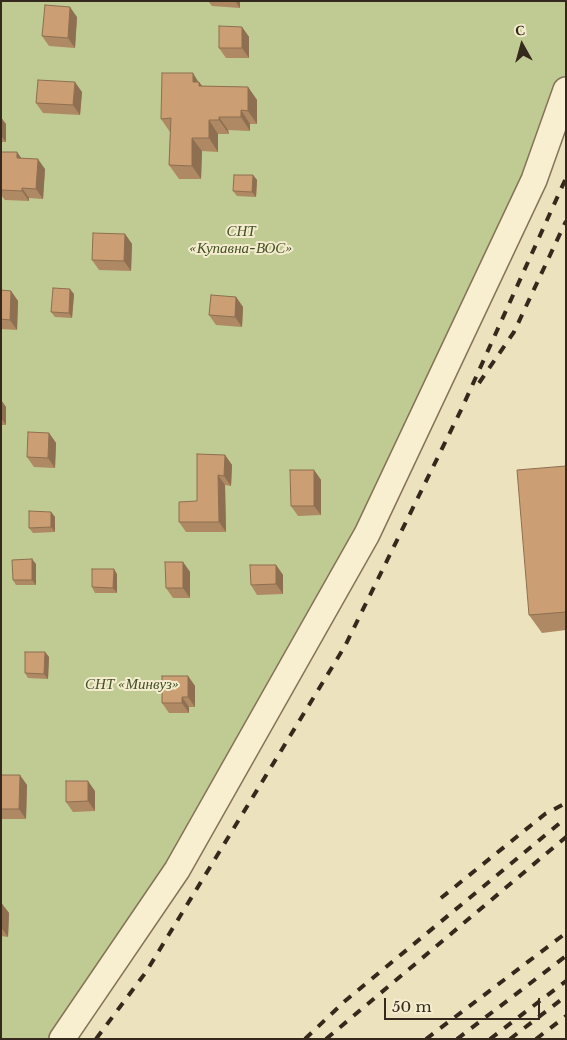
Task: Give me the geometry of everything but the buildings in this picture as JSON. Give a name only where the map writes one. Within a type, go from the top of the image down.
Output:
[{"type":"street","points":[[62,1039],[178,870],[367,534],[534,180],[566,90]]},
{"type":"green space","name":"СНТ «Купавна-ВОС»","points":[[1,1],[566,1],[566,90],[367,534],[62,1039],[1,1039]]},
{"type":"railway","points":[[96,1039],[146,972],[345,646],[462,408],[566,178]]},
{"type":"railway","points":[[479,383],[514,332],[566,221]]},
{"type":"railway","points":[[441,898],[545,814],[566,803]]},
{"type":"railway","points":[[305,1039],[345,1001],[566,818]]},
{"type":"railway","points":[[326,1039],[566,837]]},
{"type":"railway","points":[[426,1039],[566,933]]},
{"type":"railway","points":[[457,1039],[566,956]]},
{"type":"railway","points":[[490,1039],[566,981]]},
{"type":"railway","points":[[510,1039],[566,996]]},
{"type":"railway","points":[[536,1039],[566,1016]]},
{"type":"park label","name":"СНТ «Минвуз»","points":[[132,685]]}]
